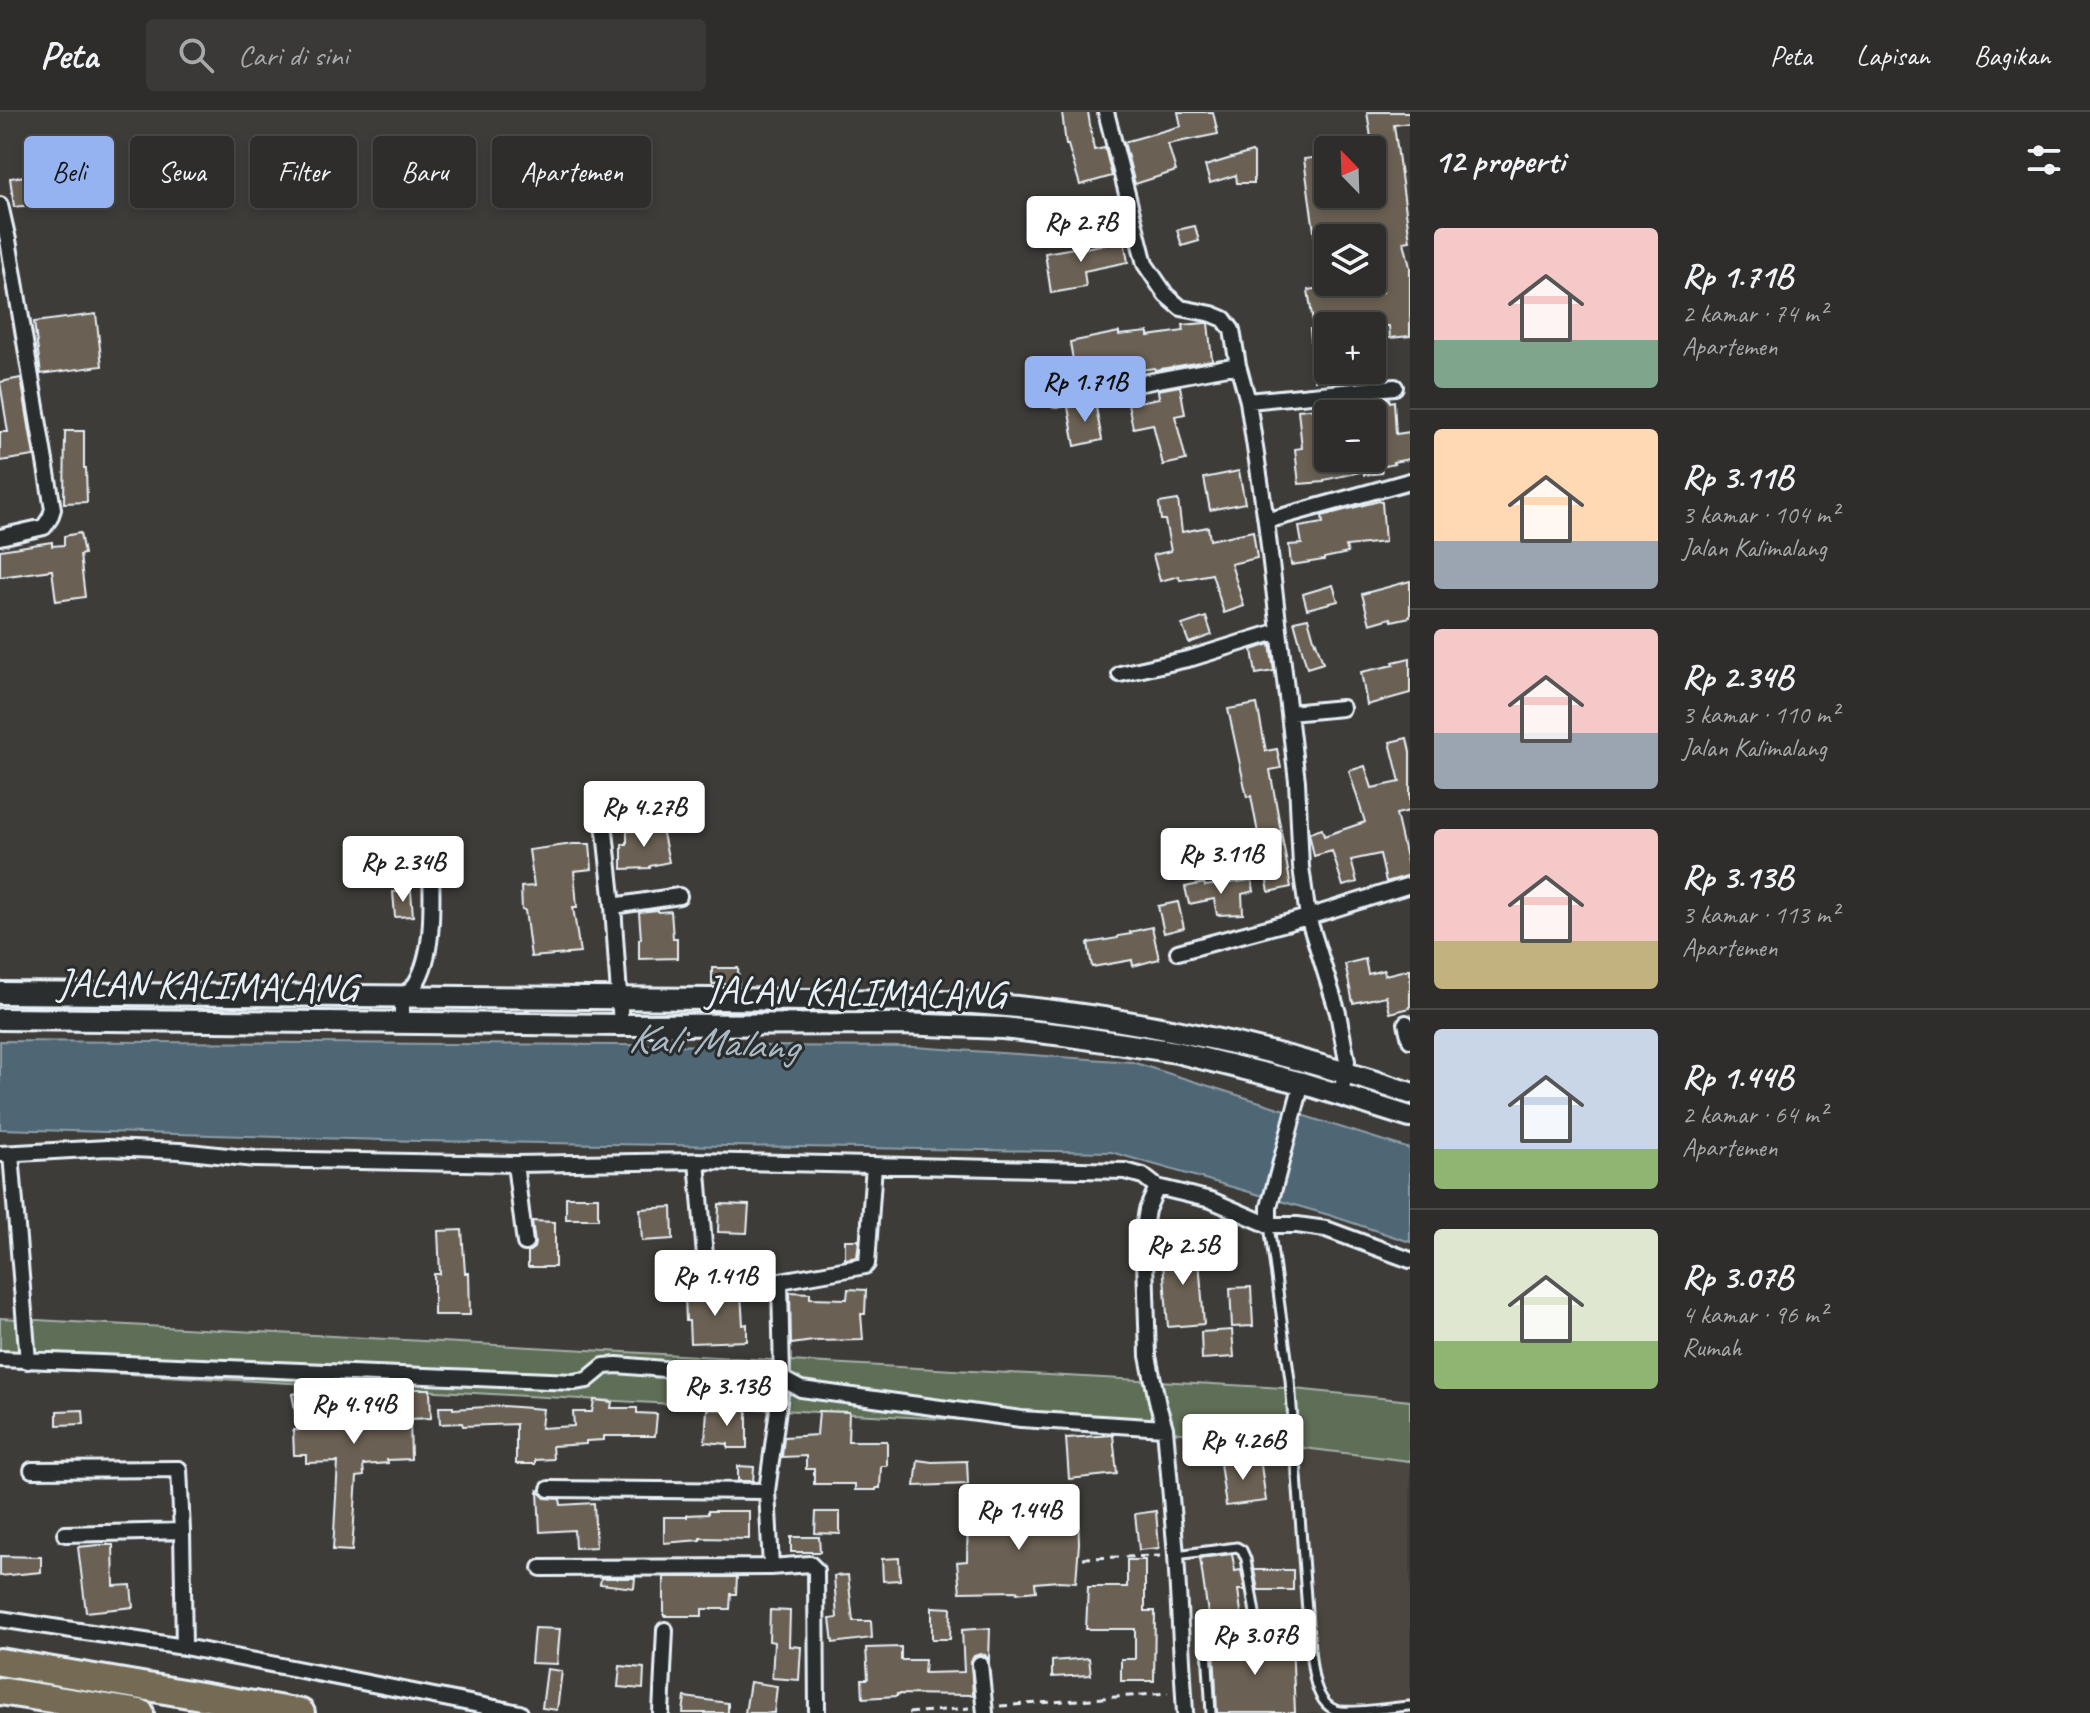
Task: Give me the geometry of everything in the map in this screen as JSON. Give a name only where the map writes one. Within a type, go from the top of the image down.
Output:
[{"type":"highway","points":[[0,1662],[301,1713]]},
{"type":"highway","points":[[0,1691],[140,1713]]},
{"type":"highway","points":[[0,1705],[44,1713]]},
{"type":"main road","name":"JALAN KALIMALANG","points":[[0,993],[943,1001],[1002,1005],[1130,1021],[1307,1061],[1410,1093]]},
{"type":"main road","name":"JALAN KALIMALANG","points":[[0,1019],[621,1025],[901,1024],[1003,1028],[1176,1052],[1302,1083],[1410,1117]]},
{"type":"street","points":[[1106,112],[1145,264],[1166,295],[1181,308],[1224,319],[1232,330],[1248,401],[1266,521],[1297,781],[1301,867],[1308,917],[1338,1013],[1347,1061],[1341,1095]]},
{"type":"street","points":[[0,205],[53,509],[44,527],[0,537]]},
{"type":"street","points":[[1056,399],[1238,365]]},
{"type":"street","points":[[1248,401],[1395,387]]},
{"type":"street","points":[[1266,521],[1410,481]]},
{"type":"street","points":[[1120,674],[1192,658],[1279,631]]},
{"type":"street","points":[[1289,713],[1342,708]]},
{"type":"street","points":[[603,813],[621,1025]]},
{"type":"street","points":[[402,1023],[402,996],[416,985],[427,953],[431,927],[431,858]]},
{"type":"street","points":[[1178,952],[1308,917],[1410,885]]},
{"type":"street","points":[[613,906],[679,896]]},
{"type":"street","points":[[1406,1023],[1410,1040]]},
{"type":"street","points":[[1269,1225],[1269,1207],[1302,1083]]},
{"type":"street","points":[[28,1361],[5,1154],[107,1148],[180,1151],[255,1159],[515,1164],[697,1161],[1125,1171],[1143,1176],[1157,1187],[1211,1200],[1269,1225],[1326,1229],[1410,1260]]},
{"type":"street","points":[[697,1161],[706,1268],[716,1282],[780,1281],[867,1265],[874,1165]]},
{"type":"street","points":[[515,1164],[525,1243]]},
{"type":"street","points":[[1157,1187],[1147,1210],[1144,1228],[1148,1356],[1165,1428],[1185,1713]]},
{"type":"street","points":[[771,1567],[767,1491],[782,1379],[780,1281]]},
{"type":"street","points":[[0,1359],[574,1382],[587,1380],[610,1364],[782,1379],[801,1389],[1021,1419],[1165,1428]]},
{"type":"street","points":[[32,1470],[179,1469],[184,1647]]},
{"type":"street","points":[[549,1489],[767,1491]]},
{"type":"street","points":[[65,1534],[182,1531]]},
{"type":"street","points":[[541,1568],[771,1567],[810,1564],[816,1570],[817,1713]]},
{"type":"street","points":[[0,1619],[184,1647],[520,1713]]},
{"type":"street","points":[[661,1713],[665,1630]]},
{"type":"street","points":[[980,1664],[984,1710]]},
{"type":"lane","points":[[1269,1225],[1290,1380],[1315,1683],[1327,1705],[1339,1711],[1410,1706]]},
{"type":"lane","points":[[1176,1555],[1237,1547],[1242,1550],[1258,1631]]},
{"type":"lane","points":[[1211,1713],[1208,1644],[1215,1638],[1308,1625]]},
{"type":"path","points":[[1083,1558],[1176,1555]]},
{"type":"path","points":[[908,1713],[984,1710],[1161,1695],[1183,1690]]},
{"type":"shaded area","points":[[1164,1431],[1410,1461],[1410,1713],[1183,1713]]},
{"type":"green space","points":[[0,1318],[1285,1388],[1410,1401],[1410,1461],[1164,1431],[0,1367]]},
{"type":"water","points":[[0,1041],[915,1047],[1132,1062],[1410,1149],[1410,1242],[1329,1215],[1111,1152],[418,1141],[0,1129]]},
{"type":"building","points":[[1062,112],[1088,112],[1094,150],[1105,148],[1112,176],[1080,185],[1066,145]]},
{"type":"building","points":[[1178,112],[1213,112],[1218,134],[1168,144],[1176,171],[1135,184],[1124,142],[1181,126]]},
{"type":"building","points":[[1367,112],[1410,112],[1410,123],[1394,125],[1410,241],[1404,242],[1410,267],[1410,336],[1390,338],[1386,312],[1314,312],[1314,329],[1308,290],[1314,289],[1314,296],[1386,296],[1386,224],[1314,224],[1314,231],[1304,159],[1314,158],[1314,208],[1386,208],[1386,136],[1371,136]]},
{"type":"building","points":[[1252,152],[1254,183],[1237,183],[1236,175],[1210,183],[1205,166]]},
{"type":"building","points":[[24,176],[24,206],[14,207],[10,178]]},
{"type":"building","points":[[1195,226],[1199,241],[1182,246],[1177,230]]},
{"type":"building","points":[[1124,240],[1128,262],[1084,271],[1086,287],[1051,293],[1045,253]]},
{"type":"building","points":[[96,314],[102,366],[41,374],[34,322]]},
{"type":"building","points":[[1208,323],[1212,360],[1090,377],[1091,382],[1077,385],[1070,342],[1119,332],[1119,335],[1148,332],[1148,336],[1184,331],[1183,325]]},
{"type":"building","points":[[1310,329],[1314,329],[1314,370]]},
{"type":"building","points":[[21,378],[34,456],[0,461],[0,432],[8,432],[0,382]]},
{"type":"building","points":[[1180,386],[1185,414],[1175,416],[1186,460],[1163,465],[1153,424],[1133,428],[1128,404],[1159,398],[1158,390]]},
{"type":"building","points":[[1389,398],[1390,402],[1394,401],[1396,434],[1410,432],[1410,459],[1386,466],[1386,400],[1360,400]]},
{"type":"building","points":[[1095,402],[1102,440],[1075,446],[1068,407]]},
{"type":"building","points":[[1314,408],[1314,472],[1360,472],[1324,482],[1299,484],[1295,449],[1302,448],[1298,410]]},
{"type":"building","points":[[65,431],[84,431],[87,502],[64,503]]},
{"type":"building","points":[[1239,471],[1245,503],[1210,510],[1204,478]]},
{"type":"building","points":[[1178,500],[1182,532],[1208,527],[1210,540],[1253,531],[1257,558],[1231,564],[1244,606],[1224,613],[1212,574],[1180,580],[1179,576],[1160,581],[1153,555],[1171,551],[1159,503]]},
{"type":"building","points":[[1382,502],[1385,542],[1346,546],[1348,553],[1291,565],[1289,545],[1302,544],[1299,527],[1323,523],[1322,516]]},
{"type":"building","points":[[80,533],[85,597],[56,601],[52,570],[0,577],[0,550],[52,542],[52,546],[64,545],[64,536]]},
{"type":"building","points":[[1410,581],[1410,617],[1370,624],[1362,594]]},
{"type":"building","points":[[1333,585],[1338,601],[1307,609],[1303,594]]},
{"type":"building","points":[[1206,617],[1212,635],[1189,643],[1182,625]]},
{"type":"building","points":[[1308,618],[1323,663],[1307,668],[1294,621]]},
{"type":"building","points":[[1270,644],[1274,671],[1256,674],[1252,650]]},
{"type":"building","points":[[1410,658],[1410,693],[1367,705],[1361,672]]},
{"type":"building","points":[[1257,704],[1266,751],[1277,749],[1281,768],[1270,770],[1291,887],[1269,892],[1251,796],[1247,797],[1228,709]]},
{"type":"building","points":[[1407,738],[1410,752],[1410,811],[1396,814],[1410,875],[1386,882],[1380,854],[1351,860],[1357,882],[1343,886],[1332,851],[1314,856],[1309,833],[1322,829],[1324,836],[1365,822],[1349,771],[1365,766],[1372,788],[1400,782],[1390,742]]},
{"type":"building","points":[[662,829],[669,862],[650,868],[622,869],[622,844],[627,844],[627,831]]},
{"type":"building","points":[[590,844],[592,869],[574,871],[577,907],[573,907],[580,953],[531,957],[521,887],[534,886],[529,850]]},
{"type":"building","points":[[401,851],[404,873],[387,875],[385,852]]},
{"type":"building","points":[[1252,880],[1254,891],[1242,894],[1243,914],[1217,915],[1214,899],[1189,904],[1185,887]]},
{"type":"building","points":[[411,891],[413,916],[395,917],[393,892]]},
{"type":"building","points":[[1178,902],[1184,928],[1164,933],[1158,906]]},
{"type":"building","points":[[671,911],[673,938],[677,938],[677,958],[639,959],[639,912]]},
{"type":"building","points":[[1152,927],[1159,959],[1133,966],[1132,960],[1092,967],[1088,943],[1118,938]]},
{"type":"building","points":[[1365,959],[1368,974],[1384,970],[1385,975],[1410,969],[1410,1008],[1390,1013],[1386,996],[1353,1003],[1345,964]]},
{"type":"building","points":[[712,968],[738,968],[739,984],[712,984]]},
{"type":"building","points":[[566,1197],[598,1197],[598,1219],[566,1219]]},
{"type":"building","points":[[719,1204],[749,1205],[747,1233],[718,1232]]},
{"type":"building","points":[[672,1207],[673,1239],[642,1241],[640,1209]]},
{"type":"building","points":[[532,1221],[555,1222],[555,1267],[528,1267],[528,1252],[535,1243]]},
{"type":"building","points":[[462,1230],[465,1273],[469,1273],[470,1315],[434,1315],[434,1274],[440,1274],[438,1231]]},
{"type":"building","points":[[845,1240],[859,1240],[857,1257],[845,1259]]},
{"type":"building","points":[[1198,1247],[1204,1324],[1168,1327],[1162,1250]]},
{"type":"building","points":[[1251,1287],[1253,1326],[1232,1327],[1230,1288]]},
{"type":"building","points":[[848,1289],[866,1290],[865,1314],[861,1314],[863,1340],[791,1344],[790,1292],[810,1293],[810,1298],[847,1299]]},
{"type":"building","points":[[741,1293],[747,1341],[690,1343],[685,1295]]},
{"type":"building","points":[[1232,1330],[1234,1357],[1202,1359],[1201,1332]]},
{"type":"building","points":[[321,1389],[326,1413],[356,1408],[362,1427],[394,1425],[395,1389],[430,1389],[431,1418],[410,1419],[411,1459],[363,1465],[364,1476],[357,1477],[352,1551],[333,1550],[338,1462],[306,1463],[306,1455],[294,1455],[293,1430],[299,1430],[292,1394]]},
{"type":"building","points":[[594,1400],[612,1402],[611,1408],[637,1408],[637,1413],[657,1414],[655,1436],[604,1436],[604,1440],[586,1441],[586,1444],[552,1446],[553,1459],[535,1460],[535,1464],[516,1464],[516,1424],[440,1424],[439,1407],[503,1406],[543,1409],[541,1428],[574,1426],[573,1412],[592,1412]]},
{"type":"building","points":[[707,1409],[747,1410],[747,1448],[728,1448],[728,1444],[705,1442]]},
{"type":"building","points":[[83,1410],[84,1424],[57,1425],[57,1411]]},
{"type":"building","points":[[819,1411],[849,1412],[848,1441],[887,1441],[887,1466],[881,1466],[880,1488],[855,1490],[855,1484],[814,1484],[814,1469],[806,1469],[806,1456],[782,1457],[784,1437],[817,1435]]},
{"type":"building","points":[[1113,1435],[1117,1474],[1069,1479],[1066,1438]]},
{"type":"building","points":[[1260,1458],[1266,1501],[1226,1506],[1220,1463]]},
{"type":"building","points":[[918,1460],[967,1461],[968,1484],[915,1486]]},
{"type":"building","points":[[738,1466],[754,1467],[753,1481],[738,1481]]},
{"type":"building","points":[[538,1491],[545,1498],[560,1499],[561,1505],[594,1503],[596,1547],[575,1548],[574,1530],[540,1532]]},
{"type":"building","points":[[708,1511],[749,1511],[749,1539],[700,1538],[664,1543],[664,1517],[687,1517],[708,1514]]},
{"type":"building","points":[[1156,1511],[1159,1548],[1139,1550],[1135,1514]]},
{"type":"building","points":[[816,1512],[840,1512],[840,1534],[815,1533]]},
{"type":"building","points":[[968,1512],[1034,1515],[1034,1518],[1063,1518],[1063,1513],[1078,1513],[1076,1582],[1035,1583],[1036,1591],[1017,1593],[960,1592],[957,1562],[967,1561]]},
{"type":"building","points":[[791,1537],[819,1537],[820,1552],[791,1552]]},
{"type":"building","points":[[113,1545],[114,1586],[131,1585],[133,1607],[86,1612],[78,1547]]},
{"type":"building","points":[[1232,1554],[1235,1571],[1241,1570],[1245,1590],[1238,1590],[1243,1627],[1213,1632],[1200,1558]]},
{"type":"building","points":[[0,1556],[41,1557],[41,1572],[0,1576]]},
{"type":"building","points":[[899,1558],[900,1580],[883,1581],[882,1559]]},
{"type":"building","points":[[1127,1560],[1145,1560],[1145,1611],[1155,1611],[1154,1681],[1121,1681],[1121,1659],[1135,1659],[1135,1629],[1086,1629],[1088,1587],[1127,1587]]},
{"type":"building","points":[[1254,1570],[1293,1570],[1293,1590],[1258,1590]]},
{"type":"building","points":[[848,1575],[853,1621],[871,1621],[872,1638],[833,1643],[830,1619],[837,1618],[834,1576]]},
{"type":"building","points":[[664,1577],[737,1577],[736,1594],[731,1594],[730,1609],[702,1609],[702,1616],[664,1616]]},
{"type":"building","points":[[601,1578],[635,1578],[634,1588],[600,1584]]},
{"type":"building","points":[[932,1607],[951,1608],[950,1639],[932,1639]]},
{"type":"building","points":[[770,1610],[790,1611],[789,1646],[801,1647],[799,1680],[772,1678],[774,1642],[769,1641]]},
{"type":"building","points":[[534,1628],[560,1629],[557,1664],[531,1663]]},
{"type":"building","points":[[990,1628],[989,1660],[980,1654],[971,1661],[973,1695],[897,1694],[863,1698],[862,1679],[868,1679],[866,1648],[901,1647],[901,1660],[925,1660],[924,1673],[964,1672],[962,1630]]},
{"type":"building","points":[[1245,1640],[1292,1640],[1295,1713],[1217,1713],[1214,1647]]},
{"type":"building","points":[[1089,1658],[1091,1675],[1052,1677],[1052,1661]]},
{"type":"building","points":[[620,1666],[644,1668],[643,1689],[618,1687]]},
{"type":"building","points":[[547,1669],[562,1671],[557,1710],[542,1708]]},
{"type":"building","points":[[750,1682],[777,1686],[774,1713],[745,1713]]},
{"type":"building","points":[[685,1697],[728,1703],[728,1713],[683,1713]]},
{"type":"water label","name":"Kali Malang","points":[[713,1042]]}]
